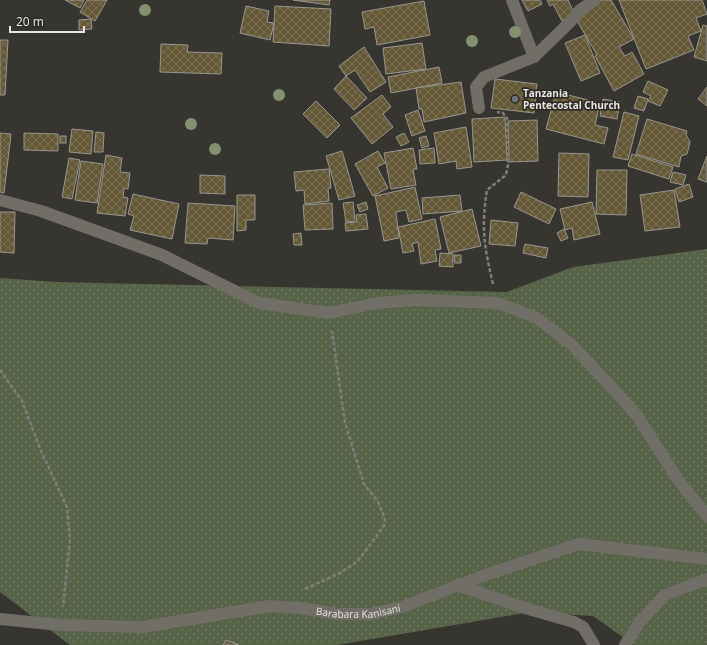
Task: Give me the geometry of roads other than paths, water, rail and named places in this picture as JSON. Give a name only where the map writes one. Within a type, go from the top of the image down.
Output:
[{"type":"street","points":[[512,0],[534,57]]},
{"type":"street","points":[[479,108],[476,87],[484,77],[534,57],[569,23],[580,10],[595,0]]},
{"type":"street","points":[[0,200],[41,211],[162,255],[259,303],[330,314],[377,303],[414,300],[498,303],[536,318],[571,344],[638,417],[679,481],[707,516]]},
{"type":"street","name":"Barabara Kanisani","points":[[0,619],[60,625],[143,627],[270,606],[299,608],[338,614],[371,614],[402,607],[457,585],[579,544],[707,559]]},
{"type":"street","points":[[625,645],[639,623],[666,594],[707,579]]},
{"type":"street","points":[[457,585],[574,622],[583,627],[594,645]]},
{"type":"place","name":"Tanzania Pentecostal Church","points":[[515,99]]}]
